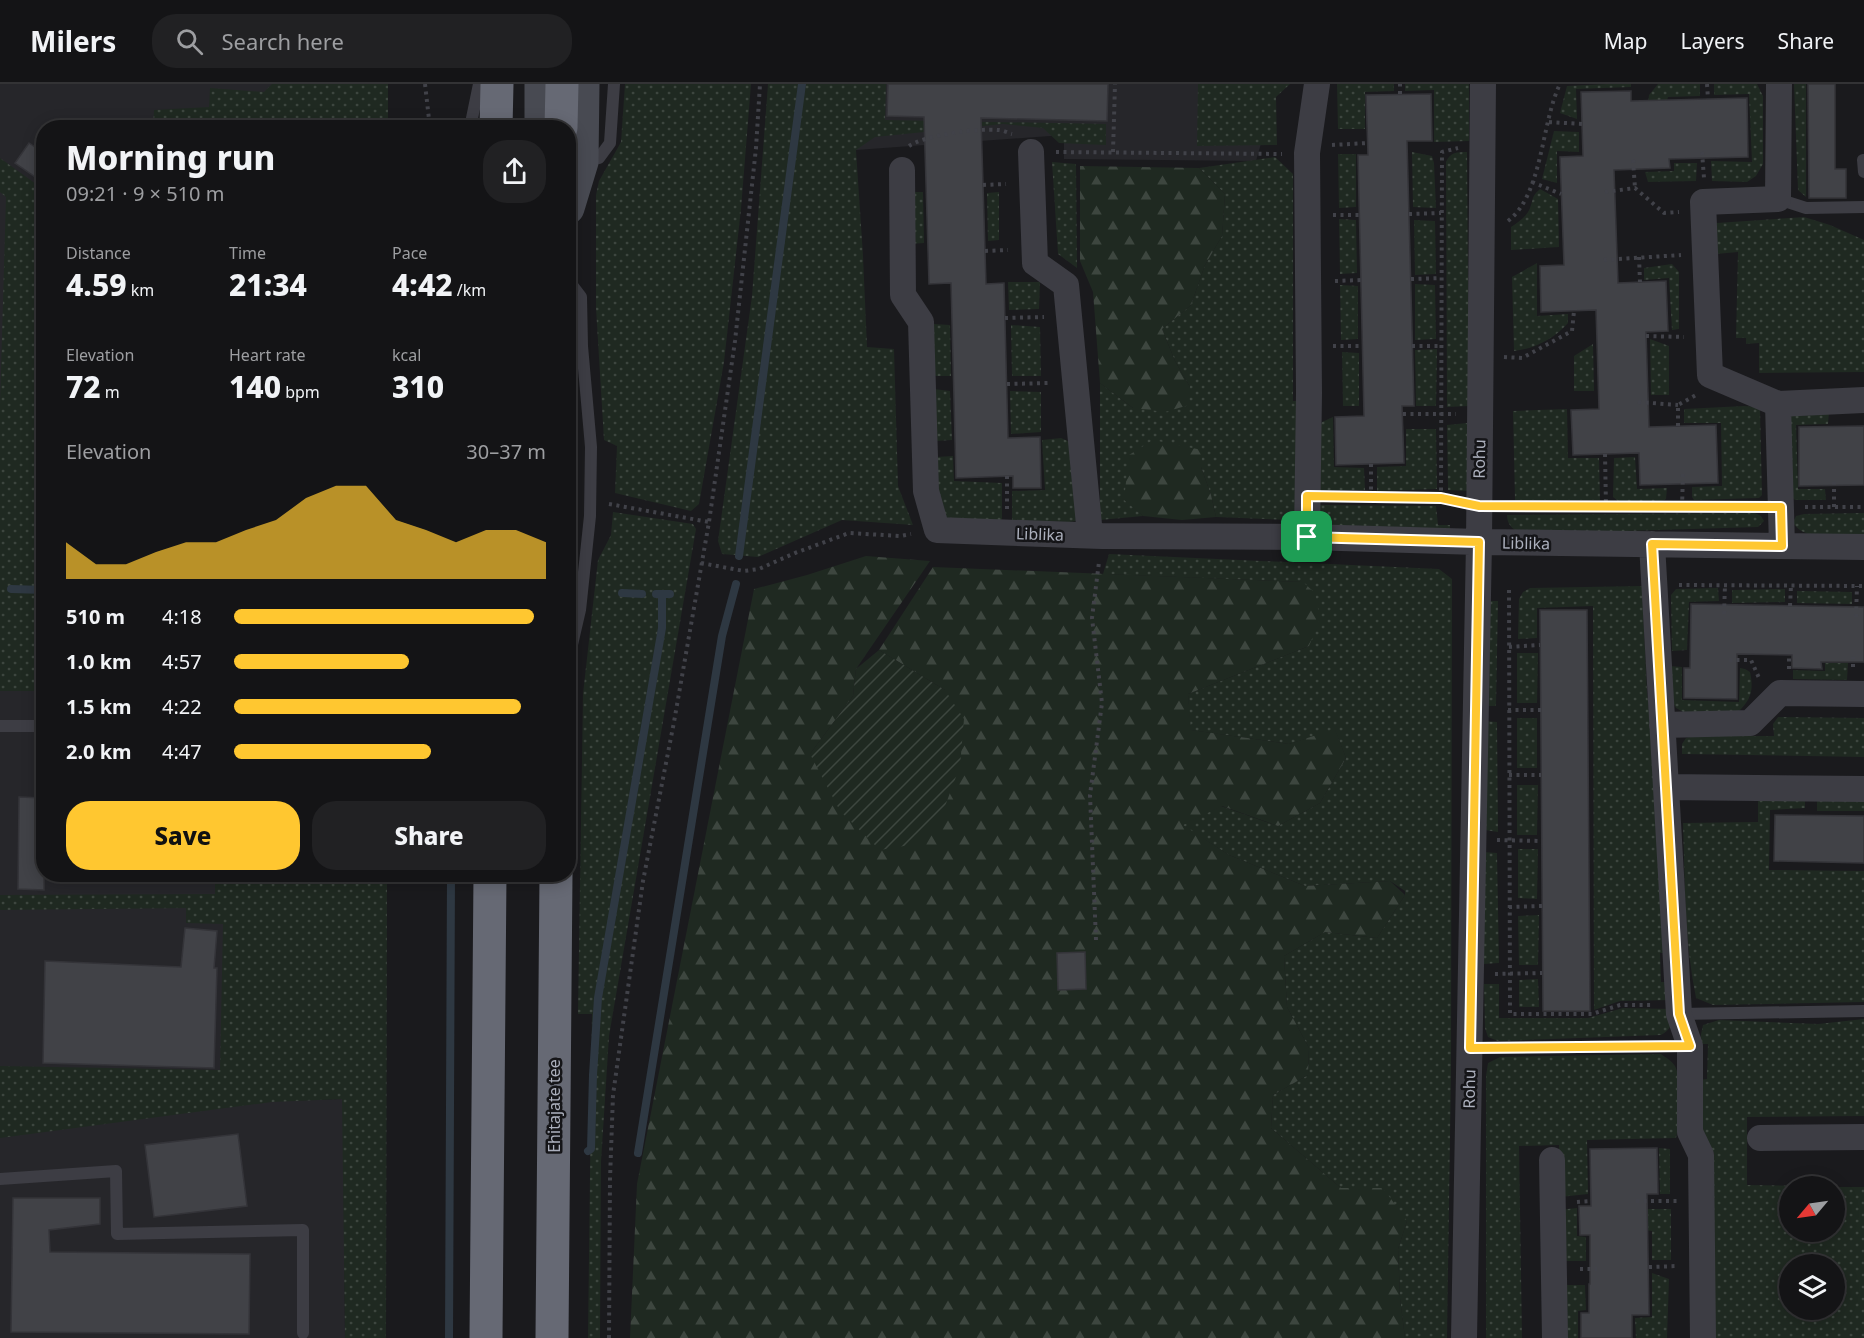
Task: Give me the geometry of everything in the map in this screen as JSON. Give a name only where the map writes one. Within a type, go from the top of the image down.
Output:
[{"type":"highway","points":[[496,120],[497,84]]},
{"type":"highway","points":[[561,84],[561,120]]},
{"type":"highway","points":[[486,1338],[490,882]]},
{"type":"highway","name":"Ehitajate tee","points":[[552,1338],[556,882]]},
{"type":"street","points":[[541,84],[541,120]]},
{"type":"street","points":[[576,182],[582,162],[583,84]]},
{"type":"street","points":[[1307,537],[1309,393],[1307,150],[1317,84]]},
{"type":"street","name":"Rohu","points":[[1464,1338],[1479,542],[1483,84]]},
{"type":"street","points":[[1779,84],[1778,199],[1703,202],[1710,375],[1778,404],[1864,400]]},
{"type":"street","points":[[1031,152],[1035,262],[1066,285],[1096,536]]},
{"type":"street","points":[[902,170],[903,296],[921,322],[926,491],[937,530]]},
{"type":"street","points":[[1778,404],[1782,546]]},
{"type":"street","name":"Liblika","points":[[937,530],[1096,536],[1307,537],[1479,542],[1864,547]]},
{"type":"street","points":[[1652,544],[1679,1009],[1690,1046],[1690,1132],[1701,1155],[1703,1338]]},
{"type":"street","points":[[1662,725],[1750,723],[1780,693],[1864,694]]},
{"type":"street","points":[[1666,787],[1864,789]]},
{"type":"street","points":[[1760,1138],[1864,1137]]},
{"type":"street","points":[[1552,1160],[1555,1338]]},
{"type":"lane","points":[[472,120],[479,84]]},
{"type":"lane","points":[[582,162],[599,158],[610,143],[614,84]]},
{"type":"lane","points":[[1778,199],[1806,208],[1864,207]]},
{"type":"lane","points":[[576,290],[581,297],[582,346],[591,447],[590,516],[580,610],[576,627]]},
{"type":"lane","points":[[0,726],[36,726]]},
{"type":"lane","points":[[1679,1009],[1864,1011]]},
{"type":"lane","points":[[1470,1048],[1690,1046]]},
{"type":"lane","points":[[0,1179],[116,1171],[117,1234],[303,1230],[303,1333]]},
{"type":"path","points":[[425,84],[429,120]]},
{"type":"path","points":[[609,1338],[613,1095],[643,881],[709,522],[735,341],[756,148],[760,84]]},
{"type":"path","points":[[1113,152],[1115,84]]},
{"type":"path","points":[[1400,84],[1400,94]]},
{"type":"path","points":[[1482,231],[1502,226],[1513,218],[1524,203],[1560,84]]},
{"type":"path","points":[[1707,84],[1708,99]]},
{"type":"path","points":[[1549,122],[1582,124]]},
{"type":"path","points":[[902,170],[905,148],[915,141],[953,133],[999,130],[1022,138],[1031,152]]},
{"type":"path","points":[[1441,498],[1442,152],[1483,142]]},
{"type":"path","points":[[1070,152],[1307,150],[1368,143]]},
{"type":"path","points":[[1633,160],[1635,188],[1664,213],[1703,209]]},
{"type":"path","points":[[1532,182],[1561,194]]},
{"type":"path","points":[[1605,192],[1635,188]]},
{"type":"path","points":[[1409,214],[1441,213]]},
{"type":"path","points":[[1604,260],[1706,254]]},
{"type":"path","points":[[1639,258],[1640,282]]},
{"type":"path","points":[[1411,279],[1442,278]]},
{"type":"path","points":[[1480,357],[1522,358],[1572,331],[1574,311]]},
{"type":"path","points":[[1005,318],[1070,317]]},
{"type":"path","points":[[1646,336],[1710,338]]},
{"type":"path","points":[[1413,346],[1441,346]]},
{"type":"path","points":[[1638,402],[1678,405],[1721,380]]},
{"type":"path","points":[[1007,384],[1076,383]]},
{"type":"path","points":[[1678,405],[1678,426]]},
{"type":"path","points":[[1403,414],[1480,413]]},
{"type":"path","points":[[1605,454],[1606,507]]},
{"type":"path","points":[[1371,464],[1371,496]]},
{"type":"path","points":[[1682,507],[1683,474]]},
{"type":"path","points":[[1834,478],[1834,507]]},
{"type":"path","points":[[1307,496],[1441,498],[1479,506],[1864,507]]},
{"type":"path","points":[[604,503],[709,522]]},
{"type":"path","points":[[701,563],[744,571],[759,569],[849,533],[900,536],[937,530]]},
{"type":"path","points":[[1096,536],[1092,618],[1102,702],[1090,795],[1096,940]]},
{"type":"path","points":[[1654,585],[1864,586]]},
{"type":"path","points":[[1724,614],[1725,585]]},
{"type":"path","points":[[1790,606],[1791,586]]},
{"type":"path","points":[[1856,617],[1857,586]]},
{"type":"path","points":[[1509,590],[1510,1014],[1592,1014],[1620,1005],[1679,1009]]},
{"type":"path","points":[[1509,646],[1540,645]]},
{"type":"path","points":[[1730,660],[1750,660],[1770,703]]},
{"type":"path","points":[[1476,711],[1541,710]]},
{"type":"path","points":[[1509,775],[1541,775]]},
{"type":"path","points":[[1473,840],[1542,841]]},
{"type":"path","points":[[1509,907],[1542,906]]},
{"type":"path","points":[[1471,975],[1542,973]]},
{"type":"path","points":[[1636,1201],[1702,1200]]},
{"type":"shaded area","points":[[0,84],[296,84],[296,120],[36,120],[36,882],[277,882],[272,1101],[343,1099],[345,1338],[0,1338]]},
{"type":"shaded area","points":[[818,84],[1278,84],[1256,161],[1064,159],[1064,135],[856,150],[815,142]]},
{"type":"green space","points":[[272,84],[388,84],[388,120],[153,120],[154,110],[209,107],[210,88],[264,92]]},
{"type":"green space","points":[[625,84],[751,84],[741,209],[724,362],[699,504],[691,511],[615,493],[617,446],[604,440],[596,308],[596,195],[599,181],[621,142]]},
{"type":"green space","points":[[768,84],[886,84],[885,120],[1106,124],[1106,145],[1059,143],[1043,128],[1003,124],[875,137],[856,150],[867,347],[894,349],[898,486],[913,525],[842,520],[758,557],[722,554],[718,541],[752,296]]},
{"type":"green space","points":[[1198,84],[1290,84],[1276,97],[1277,145],[1197,146]]},
{"type":"green space","points":[[1337,84],[1394,84],[1394,91],[1365,92],[1365,129],[1338,129]]},
{"type":"green space","points":[[1405,84],[1469,84],[1469,141],[1434,142],[1434,90],[1405,91]]},
{"type":"green space","points":[[1631,84],[1631,87],[1576,89],[1577,119],[1560,113],[1567,86]]},
{"type":"green space","points":[[1658,84],[1700,84],[1700,96],[1668,97],[1665,108],[1647,112],[1649,95]]},
{"type":"green space","points":[[1714,84],[1757,84],[1763,96],[1763,164],[1756,176],[1747,182],[1712,181],[1711,161],[1752,162],[1749,94],[1714,95]]},
{"type":"green space","points":[[1794,84],[1806,84],[1806,197],[1798,190]]},
{"type":"green space","points":[[1554,131],[1579,132],[1579,152],[1557,151],[1557,183],[1542,179]]},
{"type":"green space","points":[[1412,152],[1432,156],[1436,208],[1413,207]]},
{"type":"green space","points":[[1467,152],[1469,406],[1447,407],[1446,162],[1454,153]]},
{"type":"green space","points":[[1338,154],[1356,154],[1356,207],[1339,208]]},
{"type":"green space","points":[[1275,157],[1293,174],[1293,401],[1301,401],[1299,517],[1291,520],[1216,517],[1201,467],[1124,499],[1143,516],[1100,520],[1100,383],[1133,408],[1190,387],[1175,361],[1162,329],[1191,305],[1205,265],[1222,236],[1225,194],[1199,168]]},
{"type":"green space","points":[[0,158],[36,184],[36,691],[0,691],[0,405],[6,197],[0,192]]},
{"type":"green space","points":[[1052,162],[1076,164],[1077,268],[1058,254]]},
{"type":"green space","points":[[1674,163],[1697,163],[1696,181],[1648,182],[1645,172],[1674,171]]},
{"type":"green space","points":[[1080,166],[1199,168],[1225,194],[1222,236],[1205,265],[1191,305],[1162,329],[1175,361],[1190,387],[1189,405],[1165,412],[1133,408],[1100,383],[1093,292],[1080,261]]},
{"type":"green space","points":[[1540,189],[1558,199],[1559,247],[1511,250],[1511,227],[1527,214],[1534,196]]},
{"type":"green space","points":[[909,192],[923,192],[924,243],[910,244]]},
{"type":"green space","points":[[999,192],[999,240],[988,241],[987,193]]},
{"type":"green space","points":[[1804,217],[1830,225],[1864,240],[1864,372],[1759,373],[1759,343],[1746,344],[1746,338],[1736,338],[1738,252],[1716,254],[1716,223]]},
{"type":"green space","points":[[1339,219],[1356,220],[1357,273],[1340,274]]},
{"type":"green space","points":[[1414,220],[1435,221],[1436,274],[1415,275]]},
{"type":"green space","points":[[1537,263],[1537,316],[1568,314],[1568,323],[1543,342],[1514,351],[1512,277]]},
{"type":"green space","points":[[1672,264],[1679,272],[1679,329],[1672,330],[1669,278],[1644,280],[1644,268]]},
{"type":"green space","points":[[1008,282],[1040,282],[1039,309],[1009,310]]},
{"type":"green space","points":[[1415,284],[1435,285],[1436,339],[1415,340]]},
{"type":"green space","points":[[1340,285],[1358,286],[1358,339],[1341,340]]},
{"type":"green space","points":[[933,324],[950,325],[951,376],[934,376]]},
{"type":"green space","points":[[1011,325],[1040,327],[1041,376],[1012,376]]},
{"type":"green space","points":[[1650,339],[1669,346],[1669,395],[1651,395]]},
{"type":"green space","points":[[1593,344],[1594,391],[1574,391],[1574,356]]},
{"type":"green space","points":[[1437,349],[1436,406],[1416,406],[1415,350]]},
{"type":"green space","points":[[1342,352],[1359,353],[1359,406],[1343,406]]},
{"type":"green space","points":[[934,389],[950,391],[952,440],[935,441]]},
{"type":"green space","points":[[1010,391],[1041,392],[1041,432],[1011,434]]},
{"type":"green space","points":[[1756,407],[1760,410],[1762,495],[1759,498],[1694,500],[1692,487],[1722,486],[1721,423],[1684,423],[1684,409]]},
{"type":"green space","points":[[1567,409],[1568,458],[1599,458],[1600,500],[1515,500],[1513,411]]},
{"type":"green space","points":[[1829,412],[1828,424],[1796,425],[1798,489],[1825,489],[1826,500],[1795,500],[1790,495],[1789,416]]},
{"type":"green space","points":[[1333,417],[1334,467],[1364,468],[1365,490],[1318,490],[1317,430],[1322,422]]},
{"type":"green space","points":[[1467,423],[1467,491],[1448,490],[1447,425]]},
{"type":"green space","points":[[1406,429],[1436,429],[1437,489],[1377,491],[1377,467],[1406,466]]},
{"type":"green space","points":[[1061,438],[1072,443],[1076,521],[1012,521],[1012,491],[1045,490],[1042,440]]},
{"type":"green space","points":[[1153,440],[1202,450],[1201,467],[1216,517],[1182,520],[1143,516],[1124,500],[1129,455]]},
{"type":"green space","points":[[953,456],[954,481],[1002,483],[1002,520],[950,520],[940,512],[936,457]]},
{"type":"green space","points":[[1635,457],[1637,489],[1667,488],[1666,499],[1662,501],[1618,501],[1613,497],[1614,458]]},
{"type":"green space","points":[[1318,505],[1436,506],[1438,525],[1450,525],[1450,530],[1330,528],[1322,518]]},
{"type":"green space","points":[[613,512],[693,524],[696,529],[609,1036],[601,1162],[600,1338],[588,1338],[592,1014],[578,1014],[583,694],[598,560],[611,535]]},
{"type":"green space","points":[[1755,513],[1764,521],[1758,527],[1523,534],[1512,527],[1507,515]]},
{"type":"green space","points":[[1864,513],[1864,535],[1815,535],[1798,529],[1793,522],[1796,516],[1804,514]]},
{"type":"green space","points":[[1109,554],[1439,569],[1452,579],[1451,1070],[1447,1338],[1405,1338],[1400,1298],[1398,1249],[1407,1221],[1341,1188],[1271,1128],[1273,1095],[1308,1075],[1309,1048],[1287,1007],[1284,956],[1325,932],[1377,938],[1405,895],[1405,891],[1390,881],[1305,886],[1229,855],[1182,825],[1221,806],[1278,826],[1320,803],[1346,758],[1335,730],[1289,744],[1190,730],[1188,694],[1309,646],[1303,582],[1103,574]]},
{"type":"green space","points":[[866,556],[930,561],[856,669],[853,696],[810,754],[945,690],[879,650],[933,567],[1303,582],[1315,593],[1320,619],[1309,646],[1188,694],[1191,730],[1289,744],[1335,729],[1346,758],[1320,803],[1278,826],[1222,806],[1183,825],[1229,855],[1305,886],[1390,881],[1405,895],[1377,938],[1325,932],[1284,956],[1287,1007],[1309,1048],[1308,1075],[1273,1095],[1271,1128],[1341,1188],[1383,1188],[1407,1221],[1398,1249],[1400,1298],[1405,1338],[630,1338],[637,1184],[754,589]]},
{"type":"green space","points":[[1642,586],[1647,693],[1657,771],[1667,953],[1660,953],[1661,982],[1669,982],[1672,1000],[1620,1001],[1594,1010],[1593,606],[1537,608],[1537,638],[1518,639],[1519,599],[1523,592],[1530,588]]},
{"type":"green space","points":[[1718,588],[1719,601],[1689,602],[1687,650],[1672,651],[1671,595],[1676,589]]},
{"type":"green space","points":[[1785,589],[1785,602],[1732,603],[1732,590]]},
{"type":"green space","points":[[1797,591],[1852,592],[1852,604],[1797,603]]},
{"type":"green space","points":[[1486,601],[1498,601],[1496,706],[1485,706]]},
{"type":"green space","points":[[879,650],[945,690],[964,719],[960,766],[941,817],[910,845],[880,850],[840,811],[810,754],[853,696],[856,669]]},
{"type":"green space","points":[[1517,653],[1538,653],[1537,703],[1517,703]]},
{"type":"green space","points":[[1825,663],[1848,663],[1847,680],[1793,679],[1793,670],[1825,671]]},
{"type":"green space","points":[[1669,666],[1682,667],[1682,700],[1739,702],[1740,668],[1750,672],[1752,684],[1750,694],[1738,712],[1685,713],[1676,708],[1671,698]]},
{"type":"green space","points":[[1778,717],[1864,718],[1864,757],[1682,754],[1682,744],[1686,738],[1696,736],[1774,736],[1773,724]]},
{"type":"green space","points":[[1517,718],[1537,718],[1537,768],[1517,768]]},
{"type":"green space","points":[[1484,721],[1497,722],[1498,832],[1485,830]]},
{"type":"green space","points":[[1517,785],[1538,785],[1537,835],[1517,835]]},
{"type":"green space","points":[[1805,799],[1805,808],[1770,810],[1769,870],[1864,871],[1864,1002],[1713,1005],[1696,998],[1687,932],[1683,823],[1758,822],[1758,800]]},
{"type":"green space","points":[[1817,801],[1864,801],[1864,811],[1817,811]]},
{"type":"green space","points":[[1518,849],[1538,849],[1537,899],[1518,898]]},
{"type":"green space","points":[[1483,852],[1497,853],[1499,963],[1483,964]]},
{"type":"green space","points":[[215,882],[387,882],[386,1338],[345,1338],[342,1099],[272,1102],[0,1138],[0,1066],[220,1070],[223,924],[186,923],[186,908],[0,910],[0,895],[215,894]]},
{"type":"green space","points":[[1539,915],[1538,965],[1519,965],[1518,916]]},
{"type":"green space","points":[[1538,979],[1539,1007],[1519,1007],[1519,980]]},
{"type":"green space","points":[[1484,984],[1499,984],[1499,1018],[1588,1018],[1623,1008],[1672,1009],[1672,1022],[1668,1030],[1661,1035],[1498,1041],[1488,1037],[1485,1028]]},
{"type":"green space","points":[[1864,1019],[1864,1116],[1747,1117],[1747,1185],[1779,1186],[1779,1242],[1845,1242],[1845,1187],[1864,1187],[1864,1338],[1713,1338],[1714,1153],[1699,1126],[1699,1080],[1707,1079],[1708,1044],[1699,1044],[1703,1025],[1719,1020],[1818,1024]]},
{"type":"green space","points":[[1661,1054],[1675,1066],[1678,1073],[1680,1112],[1676,1138],[1587,1140],[1588,1194],[1560,1197],[1559,1145],[1519,1146],[1522,1338],[1486,1338],[1486,1076],[1488,1063],[1500,1057]]},
{"type":"green space","points":[[1659,1148],[1670,1149],[1670,1194],[1660,1194]]},
{"type":"green space","points":[[1577,1208],[1577,1236],[1586,1237],[1586,1261],[1560,1261],[1559,1210]]},
{"type":"green space","points":[[1638,1209],[1671,1209],[1671,1260],[1652,1260],[1652,1231],[1640,1229]]},
{"type":"green space","points":[[1652,1273],[1669,1279],[1667,1338],[1636,1338],[1635,1318],[1652,1317]]},
{"type":"green space","points":[[1561,1285],[1585,1285],[1586,1310],[1578,1311],[1578,1338],[1562,1338]]},
{"type":"building","points":[[888,84],[1108,84],[1107,121],[981,118],[986,284],[1004,283],[1008,438],[1040,437],[1041,488],[1013,488],[1013,476],[956,478],[951,283],[929,284],[924,117],[887,116]]},
{"type":"building","points":[[1808,84],[1835,84],[1835,169],[1846,169],[1846,198],[1809,198]]},
{"type":"building","points":[[1631,91],[1631,101],[1747,98],[1748,157],[1669,159],[1670,168],[1614,170],[1618,283],[1666,281],[1668,331],[1646,332],[1649,427],[1716,425],[1718,483],[1640,485],[1639,453],[1573,455],[1571,410],[1599,409],[1596,310],[1541,312],[1540,266],[1564,265],[1560,157],[1583,156],[1581,92]]},
{"type":"building","points":[[1431,94],[1432,141],[1407,141],[1414,406],[1402,406],[1404,463],[1336,465],[1335,417],[1364,416],[1358,155],[1368,155],[1366,95]]},
{"type":"building","points":[[29,143],[36,148],[36,177],[15,163]]},
{"type":"building","points":[[1864,426],[1864,485],[1799,486],[1799,427]]},
{"type":"building","points":[[1691,604],[1864,607],[1864,662],[1821,662],[1822,669],[1792,668],[1792,655],[1737,654],[1737,699],[1684,698],[1684,668],[1690,668]]},
{"type":"building","points":[[1540,610],[1587,610],[1590,1011],[1543,1011]]},
{"type":"building","points":[[19,797],[36,798],[36,882],[44,882],[44,890],[18,889]]},
{"type":"building","points":[[1775,815],[1864,816],[1864,863],[1774,861]]},
{"type":"building","points":[[185,928],[217,931],[214,968],[217,968],[214,1068],[43,1063],[45,961],[181,967]]},
{"type":"building","points":[[1085,952],[1086,989],[1058,990],[1057,953]]},
{"type":"building","points":[[238,1134],[247,1206],[154,1217],[145,1145]]},
{"type":"building","points":[[1657,1148],[1658,1194],[1647,1194],[1649,1315],[1632,1315],[1632,1338],[1581,1338],[1581,1313],[1589,1313],[1590,1235],[1580,1235],[1579,1206],[1591,1206],[1590,1149]]},
{"type":"building","points":[[13,1198],[100,1198],[100,1224],[49,1230],[50,1252],[250,1254],[249,1334],[11,1332]]},
{"type":"waterway","points":[[739,556],[802,84]]},
{"type":"waterway","points":[[638,1153],[722,636],[736,584]]},
{"type":"waterway","points":[[11,589],[36,590]]},
{"type":"waterway","points":[[622,593],[642,594]]},
{"type":"waterway","points":[[656,594],[670,594]]},
{"type":"waterway","points":[[588,1151],[591,1149],[598,998],[662,628],[662,594]]},
{"type":"waterway","points":[[449,1338],[451,882]]},
{"type":"route","points":[[1307,496],[1441,498],[1479,506],[1781,507],[1782,546],[1652,544],[1679,1014],[1690,1046],[1470,1048],[1479,542],[1307,537],[1307,496]]}]
